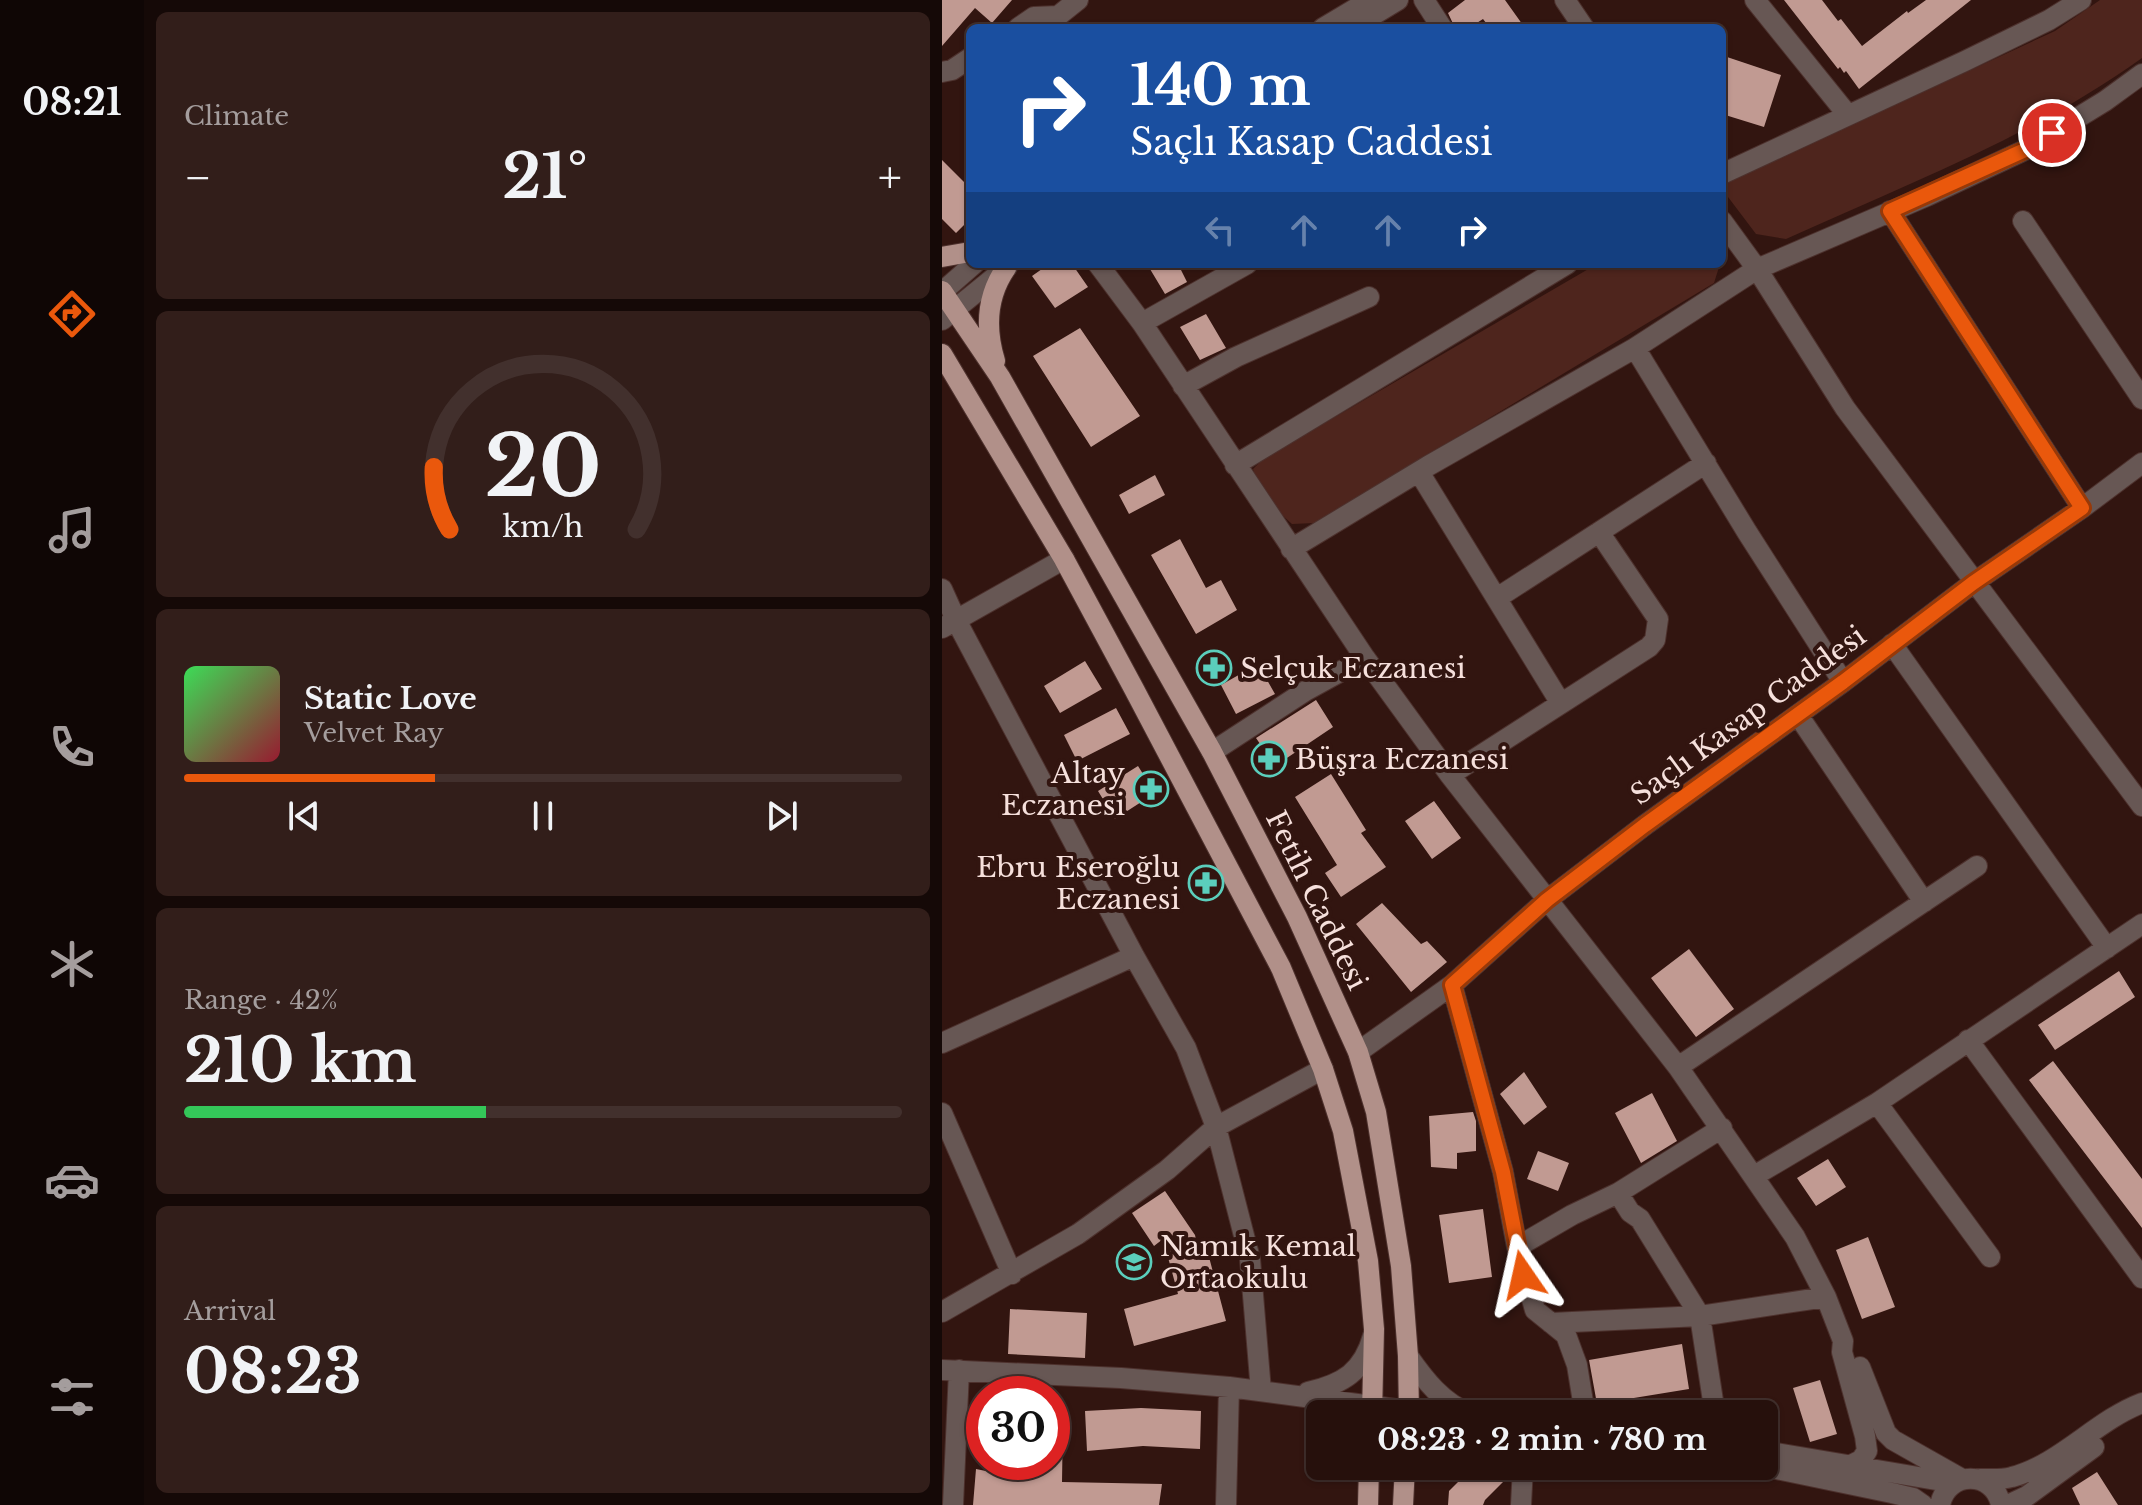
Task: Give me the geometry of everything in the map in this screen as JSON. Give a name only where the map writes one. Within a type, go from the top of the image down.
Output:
[{"type":"main road","points":[[942,257],[966,253]]},
{"type":"main road","points":[[1000,377],[990,341],[988,312],[996,282],[1006,268]]},
{"type":"main road","name":"Fetih Caddesi","points":[[942,291],[949,315],[1000,377],[1212,752],[1297,917],[1358,1052],[1376,1112],[1401,1266],[1409,1400]]},
{"type":"main road","points":[[942,354],[1064,559],[1281,968],[1323,1069],[1343,1131],[1368,1261],[1374,1329],[1372,1400]]},
{"type":"main road","points":[[942,374],[960,388],[971,402]]},
{"type":"main road","points":[[1367,1505],[1368,1480]]},
{"type":"street","points":[[1024,24],[1034,17],[1065,22],[1078,0]]},
{"type":"street","points":[[1330,24],[1370,0]]},
{"type":"street","points":[[1359,24],[1398,0]]},
{"type":"street","points":[[1424,0],[1439,24]]},
{"type":"street","points":[[1565,0],[1581,24]]},
{"type":"street","points":[[1755,0],[1847,114]]},
{"type":"street","points":[[1726,172],[2049,20],[2081,0]]},
{"type":"street","points":[[942,72],[952,70],[966,61]]},
{"type":"street","points":[[1291,549],[1635,348],[1757,269],[2025,150],[2105,101],[2142,74]]},
{"type":"street","points":[[1890,211],[2082,508]]},
{"type":"street","points":[[2023,221],[2142,399]]},
{"type":"street","points":[[1726,226],[1757,269],[1845,408],[2142,806]]},
{"type":"street","points":[[942,291],[969,268]]},
{"type":"street","points":[[949,315],[1006,268]]},
{"type":"street","points":[[1101,268],[1142,323],[1365,658],[1450,775],[1678,1067],[1795,1237],[1826,1297],[1843,1341],[1842,1352],[1860,1413],[1867,1451],[1861,1460],[1851,1465]]},
{"type":"street","points":[[1142,323],[1240,268]]},
{"type":"street","points":[[1235,465],[1560,268]]},
{"type":"street","points":[[1183,386],[1236,357],[1369,297]]},
{"type":"street","points":[[1635,348],[1843,682]]},
{"type":"street","points":[[1497,598],[1706,463]]},
{"type":"street","name":"Saçlı Kasap Caddesi","points":[[1358,1052],[1452,985],[1547,900],[1645,825],[1843,682],[1973,583],[2142,463]]},
{"type":"street","points":[[1419,472],[1560,702]]},
{"type":"street","points":[[1450,775],[1649,647],[1655,640],[1658,619],[1599,532]]},
{"type":"street","points":[[949,624],[1064,559]]},
{"type":"street","points":[[942,589],[949,624],[1186,1048],[1216,1127],[1250,1259],[1261,1391]]},
{"type":"street","points":[[1892,644],[2107,948]]},
{"type":"street","points":[[1212,752],[1307,690],[1365,658]]},
{"type":"street","points":[[1798,715],[1924,902]]},
{"type":"street","points":[[1678,1067],[1977,866]]},
{"type":"street","points":[[1754,1176],[1877,1103],[2142,924]]},
{"type":"street","points":[[942,1043],[1134,956]]},
{"type":"street","points":[[1452,985],[1503,1172],[1517,1247],[1535,1310],[1566,1335],[1577,1365],[1583,1400]]},
{"type":"street","points":[[1968,1040],[2142,1278]]},
{"type":"street","points":[[942,1312],[1078,1234],[1154,1179],[1216,1127],[1323,1069]]},
{"type":"street","points":[[1877,1103],[1990,1257]]},
{"type":"street","points":[[942,1113],[1012,1274]]},
{"type":"street","points":[[1517,1247],[1618,1193],[1722,1128]]},
{"type":"street","points":[[1618,1193],[1630,1212],[1640,1219],[1700,1316],[1713,1400]]},
{"type":"street","points":[[1551,1323],[1700,1316],[1826,1297]]},
{"type":"street","points":[[1297,1395],[1330,1387],[1352,1374],[1368,1353],[1374,1329]]},
{"type":"street","points":[[1843,1341],[1853,1350],[1886,1433],[1893,1440],[1965,1480],[1995,1490],[2001,1505]]},
{"type":"street","points":[[1408,1356],[1425,1380],[1448,1400]]},
{"type":"street","points":[[953,1505],[950,1370],[1229,1387],[1322,1400]]},
{"type":"street","points":[[1226,1505],[1229,1387]]},
{"type":"street","points":[[1297,1395],[1306,1403]]},
{"type":"street","points":[[1778,1453],[1965,1480],[2009,1478],[2038,1468],[2123,1410],[2142,1404]]},
{"type":"street","points":[[2008,1505],[2027,1496],[2131,1420],[2142,1404]]},
{"type":"street","points":[[1778,1469],[1913,1498],[1923,1505]]},
{"type":"street","points":[[1363,1480],[1367,1505]]},
{"type":"street","points":[[1521,1505],[1522,1480]]},
{"type":"street","points":[[1940,1505],[1946,1489],[1965,1480]]},
{"type":"shaded area","points":[[2100,0],[2142,0],[2142,58],[2058,111],[1968,157],[1786,239],[1756,234],[1726,194],[1728,182],[2055,31]]},
{"type":"shaded area","points":[[1590,268],[1719,268],[1714,283],[1315,523],[1292,524],[1268,500],[1253,469],[1263,459]]},
{"type":"building","points":[[942,0],[1012,0],[992,23],[975,8],[942,46]]},
{"type":"building","points":[[1465,0],[1505,0],[1522,24],[1487,24],[1483,19],[1475,24],[1453,24],[1448,13]]},
{"type":"building","points":[[1784,0],[1822,0],[1862,46],[1926,0],[1971,0],[1859,89],[1846,71],[1844,73],[1840,67],[1838,69]]},
{"type":"building","points":[[1727,57],[1781,75],[1764,127],[1726,115]]},
{"type":"building","points":[[942,160],[966,184],[966,223],[956,233],[942,219]]},
{"type":"building","points":[[1043,268],[1075,268],[1088,287],[1055,308],[1032,276]]},
{"type":"building","points":[[1149,268],[1180,268],[1187,282],[1165,294]]},
{"type":"building","points":[[1206,314],[1226,348],[1200,360],[1180,327]]},
{"type":"building","points":[[1080,328],[1140,416],[1091,447],[1033,356]]},
{"type":"building","points":[[1155,475],[1165,495],[1129,514],[1119,495]]},
{"type":"building","points":[[1180,539],[1206,588],[1221,580],[1237,610],[1196,634],[1151,555]]},
{"type":"building","points":[[1085,661],[1102,689],[1060,713],[1044,686]]},
{"type":"building","points":[[1258,664],[1275,694],[1236,714],[1221,685]]},
{"type":"building","points":[[1316,700],[1333,727],[1275,766],[1256,738]]},
{"type":"building","points":[[1116,708],[1130,734],[1077,761],[1064,735]]},
{"type":"building","points":[[1138,766],[1155,793],[1115,819],[1098,791]]},
{"type":"building","points":[[1331,774],[1366,830],[1361,833],[1386,867],[1341,897],[1325,873],[1337,865],[1295,797]]},
{"type":"building","points":[[1434,801],[1461,838],[1432,859],[1405,821]]},
{"type":"building","points":[[1382,903],[1421,944],[1427,941],[1447,962],[1411,992],[1356,924]]},
{"type":"building","points":[[1689,949],[1734,1009],[1696,1037],[1651,978]]},
{"type":"building","points":[[2119,971],[2135,997],[2055,1050],[2038,1025]]},
{"type":"building","points":[[2053,1061],[2142,1179],[2142,1228],[2029,1080]]},
{"type":"building","points":[[1524,1072],[1547,1107],[1524,1125],[1500,1094]]},
{"type":"building","points":[[1652,1093],[1677,1141],[1641,1163],[1615,1113]]},
{"type":"building","points":[[1473,1112],[1476,1151],[1457,1153],[1457,1169],[1431,1167],[1429,1116]]},
{"type":"building","points":[[1538,1151],[1569,1163],[1558,1191],[1527,1179]]},
{"type":"building","points":[[1828,1159],[1846,1187],[1816,1206],[1797,1178]]},
{"type":"building","points":[[1165,1191],[1195,1235],[1197,1244],[1205,1242],[1226,1321],[1134,1346],[1124,1309],[1178,1294],[1163,1239],[1154,1246],[1132,1213]]},
{"type":"building","points":[[1483,1209],[1492,1277],[1449,1283],[1439,1215]]},
{"type":"building","points":[[1868,1237],[1895,1307],[1862,1319],[1836,1250]]},
{"type":"building","points":[[1010,1309],[1087,1313],[1085,1358],[1008,1354]]},
{"type":"building","points":[[1682,1344],[1689,1389],[1622,1400],[1596,1400],[1589,1360]]},
{"type":"building","points":[[1820,1380],[1837,1434],[1810,1442],[1793,1388]]},
{"type":"building","points":[[1141,1408],[1201,1411],[1200,1449],[1143,1446],[1087,1451],[1085,1411]]},
{"type":"building","points":[[2097,1472],[2118,1505],[2080,1505],[2072,1488]]},
{"type":"building","points":[[975,1480],[1162,1484],[1159,1505],[973,1505]]},
{"type":"building","points":[[1460,1480],[1505,1480],[1483,1505],[1448,1505],[1449,1491]]},
{"type":"place","name":"Selçuk Eczanesi","points":[[1214,668]]},
{"type":"place","name":"Büşra Eczanesi","points":[[1269,759]]},
{"type":"place","name":"Altay Eczanesi","points":[[1151,789]]},
{"type":"place","name":"Ebru Eseroğlu Eczanesi","points":[[1206,883]]},
{"type":"place","name":"Namık Kemal Ortaokulu","points":[[1134,1262]]},
{"type":"route","points":[[1523,1275],[1503,1172],[1452,985],[1547,900],[1645,825],[1843,682],[1973,583],[2082,508],[1890,211],[2025,150],[2052,133]]}]
